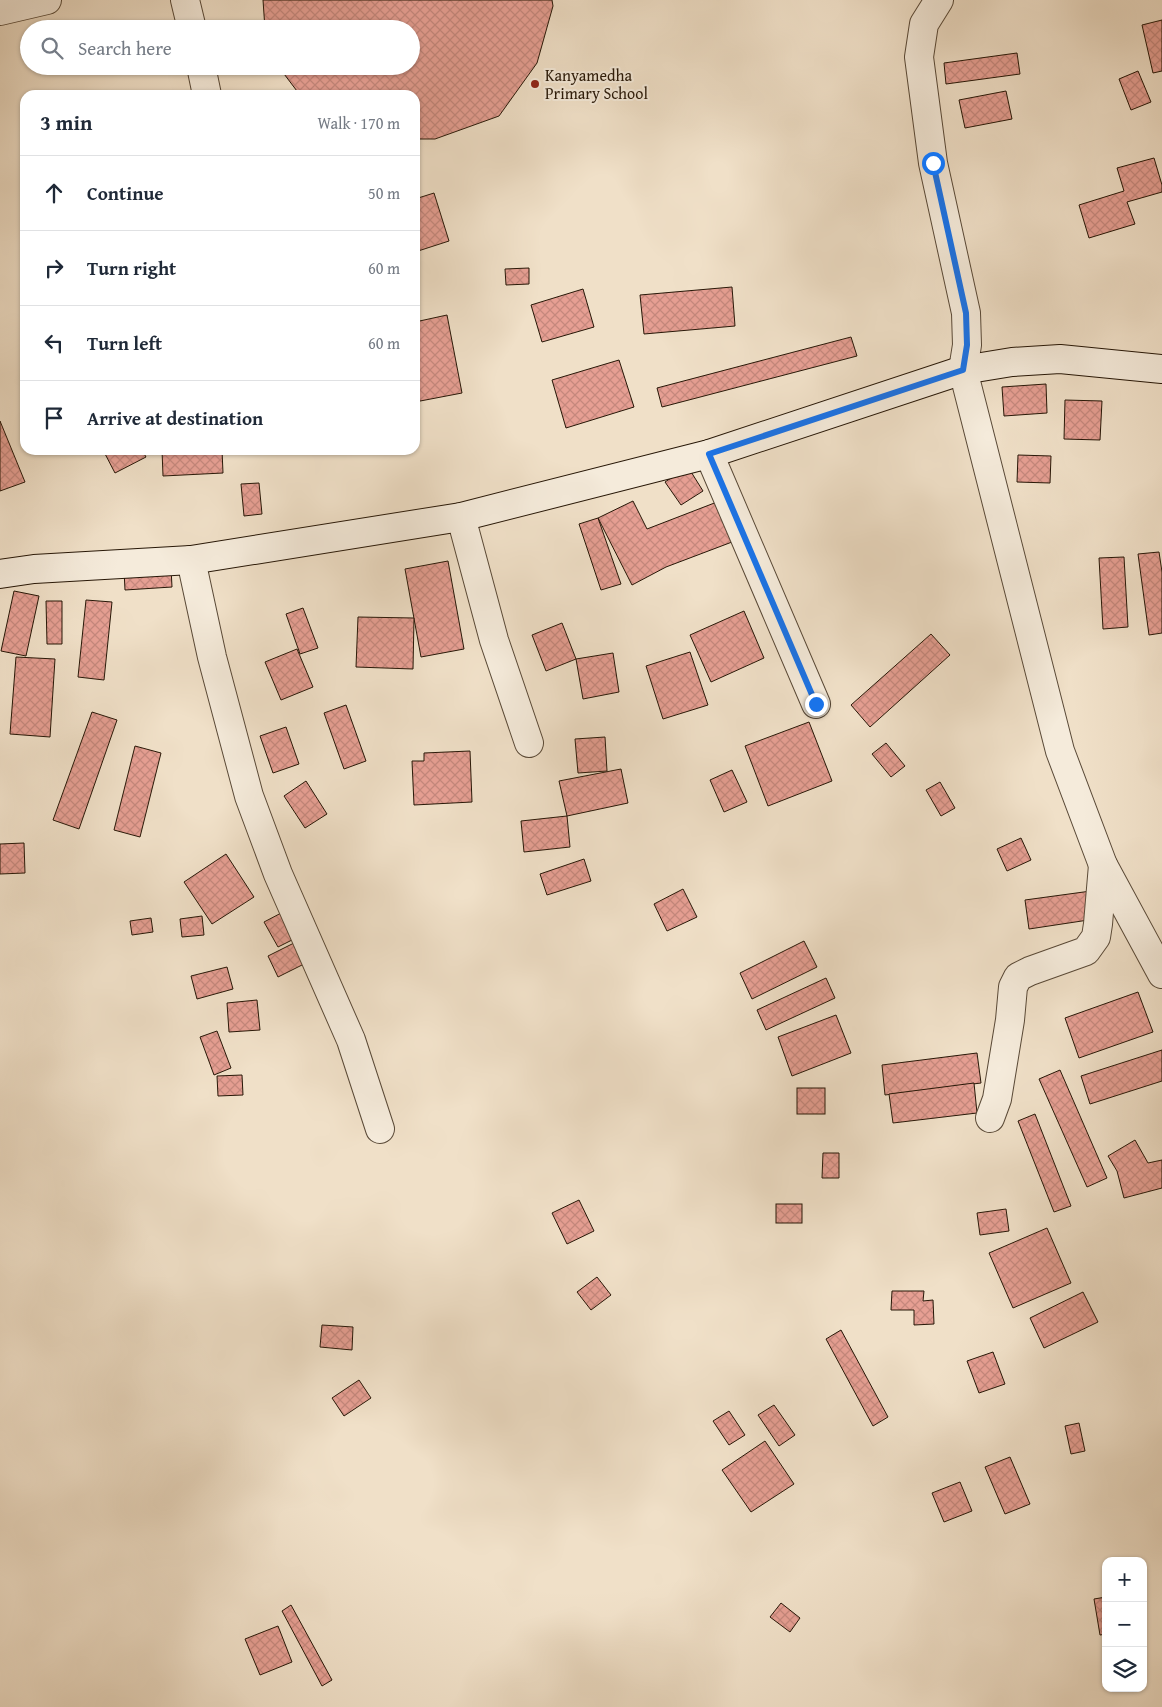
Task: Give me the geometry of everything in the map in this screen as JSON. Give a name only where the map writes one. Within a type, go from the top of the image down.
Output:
[{"type":"street","points":[[0,11],[47,0]]},
{"type":"street","points":[[185,0],[190,20]]},
{"type":"street","points":[[939,0],[924,24],[919,57],[933,163],[966,313],[967,345],[963,370],[1060,751],[1103,865],[1162,974]]},
{"type":"street","points":[[203,75],[207,90]]},
{"type":"street","points":[[0,574],[34,569],[190,560],[460,518],[709,454],[963,370],[1012,362],[1060,359],[1162,369]]},
{"type":"street","points":[[709,454],[816,704]]},
{"type":"street","points":[[460,518],[494,640],[529,743]]},
{"type":"street","points":[[190,560],[212,657],[249,796],[278,874],[351,1040],[380,1129]]},
{"type":"street","points":[[990,1118],[997,1099],[1010,1020],[1013,987],[1018,977],[1030,971],[1086,951],[1096,937],[1103,865]]},
{"type":"building","points":[[263,0],[552,0],[553,6],[537,63],[499,116],[435,139],[420,139],[420,90],[296,90],[285,75],[420,75],[420,20],[264,20]]},
{"type":"building","points":[[1162,20],[1162,71],[1153,73],[1142,25]]},
{"type":"building","points":[[1017,53],[1020,74],[946,84],[944,63]]},
{"type":"building","points":[[1138,71],[1151,102],[1131,110],[1119,79]]},
{"type":"building","points":[[1006,91],[1012,119],[965,128],[959,100]]},
{"type":"building","points":[[1154,158],[1162,185],[1162,192],[1127,202],[1135,224],[1089,238],[1079,205],[1124,191],[1117,168]]},
{"type":"building","points":[[434,193],[449,241],[420,250],[420,197]]},
{"type":"building","points":[[529,268],[529,284],[506,285],[505,269]]},
{"type":"building","points":[[732,287],[735,326],[644,334],[640,295]]},
{"type":"building","points":[[583,289],[594,327],[542,342],[531,305]]},
{"type":"building","points":[[447,315],[462,393],[420,401],[420,321]]},
{"type":"building","points":[[851,337],[857,356],[662,407],[657,388]]},
{"type":"building","points":[[619,360],[634,407],[566,428],[552,380]]},
{"type":"building","points":[[1046,384],[1047,413],[1004,416],[1002,387]]},
{"type":"building","points":[[1065,400],[1102,401],[1100,440],[1064,439]]},
{"type":"building","points":[[0,421],[25,482],[0,491]]},
{"type":"building","points":[[106,455],[145,455],[146,457],[115,473]]},
{"type":"building","points":[[162,455],[222,455],[223,473],[163,476]]},
{"type":"building","points":[[1018,455],[1051,456],[1050,483],[1017,482]]},
{"type":"building","points":[[688,467],[703,491],[681,505],[665,482]]},
{"type":"building","points":[[259,483],[262,514],[244,516],[241,484]]},
{"type":"building","points":[[633,501],[647,529],[717,502],[732,542],[666,567],[632,585],[598,518]]},
{"type":"building","points":[[598,518],[621,584],[601,590],[579,524]]},
{"type":"building","points":[[1159,552],[1162,572],[1162,633],[1149,635],[1138,554]]},
{"type":"building","points":[[1124,557],[1128,627],[1103,629],[1099,558]]},
{"type":"building","points":[[448,561],[464,649],[421,657],[405,569]]},
{"type":"building","points":[[171,568],[172,587],[125,590],[124,570]]},
{"type":"building","points":[[14,591],[39,596],[26,656],[1,651]]},
{"type":"building","points":[[86,600],[112,602],[104,680],[78,677]]},
{"type":"building","points":[[46,601],[62,601],[62,644],[47,644]]},
{"type":"building","points":[[303,608],[318,648],[300,654],[286,614]]},
{"type":"building","points":[[744,611],[764,658],[711,682],[690,635]]},
{"type":"building","points":[[358,617],[414,618],[413,669],[356,667]]},
{"type":"building","points":[[562,623],[576,659],[546,671],[532,635]]},
{"type":"building","points":[[931,634],[950,655],[870,727],[851,705]]},
{"type":"building","points":[[297,649],[313,687],[281,700],[265,662]]},
{"type":"building","points":[[690,652],[708,705],[663,719],[646,666]]},
{"type":"building","points":[[613,653],[619,692],[583,699],[576,659]]},
{"type":"building","points":[[16,657],[55,659],[50,737],[10,734]]},
{"type":"building","points":[[346,705],[366,761],[344,769],[324,713]]},
{"type":"building","points":[[92,712],[117,720],[79,829],[53,820]]},
{"type":"building","points":[[809,722],[832,781],[768,806],[745,746]]},
{"type":"building","points":[[286,727],[299,764],[273,773],[260,736]]},
{"type":"building","points":[[605,737],[607,771],[578,773],[575,739]]},
{"type":"building","points":[[886,743],[905,766],[891,777],[872,754]]},
{"type":"building","points":[[135,746],[161,753],[140,837],[114,830]]},
{"type":"building","points":[[470,751],[472,802],[414,805],[412,761],[424,761],[424,753]]},
{"type":"building","points":[[621,769],[628,803],[567,816],[559,781]]},
{"type":"building","points":[[732,770],[747,802],[724,812],[710,780]]},
{"type":"building","points":[[306,781],[327,814],[305,828],[284,796]]},
{"type":"building","points":[[940,782],[955,808],[941,816],[926,790]]},
{"type":"building","points":[[567,816],[570,847],[524,852],[521,821]]},
{"type":"building","points":[[1021,838],[1031,860],[1007,871],[997,849]]},
{"type":"building","points":[[24,843],[25,873],[0,874],[0,844]]},
{"type":"building","points":[[226,854],[254,897],[212,924],[184,882]]},
{"type":"building","points":[[584,859],[591,881],[547,895],[540,874]]},
{"type":"building","points":[[683,889],[697,917],[667,931],[654,904]]},
{"type":"building","points":[[1091,891],[1095,919],[1029,929],[1025,900]]},
{"type":"building","points":[[285,911],[298,937],[278,947],[264,922]]},
{"type":"building","points":[[202,916],[204,935],[182,937],[180,919]]},
{"type":"building","points":[[151,918],[153,932],[132,935],[130,921]]},
{"type":"building","points":[[298,941],[308,962],[278,977],[268,956]]},
{"type":"building","points":[[804,941],[817,967],[752,999],[740,973]]},
{"type":"building","points":[[227,967],[233,989],[197,999],[191,976]]},
{"type":"building","points":[[826,978],[835,998],[766,1030],[757,1010]]},
{"type":"building","points":[[1138,992],[1153,1032],[1079,1058],[1065,1018]]},
{"type":"building","points":[[257,1000],[260,1030],[229,1032],[227,1003]]},
{"type":"building","points":[[836,1015],[851,1053],[792,1076],[778,1037]]},
{"type":"building","points":[[217,1031],[231,1068],[214,1075],[200,1037]]},
{"type":"building","points":[[1162,1050],[1162,1081],[1090,1104],[1081,1076]]},
{"type":"building","points":[[977,1053],[981,1083],[885,1095],[882,1065]]},
{"type":"building","points":[[1060,1070],[1107,1178],[1087,1187],[1039,1079]]},
{"type":"building","points":[[242,1075],[243,1095],[218,1096],[217,1076]]},
{"type":"building","points":[[974,1083],[977,1113],[893,1123],[889,1094]]},
{"type":"building","points":[[797,1088],[825,1088],[825,1114],[797,1114]]},
{"type":"building","points":[[1035,1114],[1071,1206],[1054,1212],[1018,1121]]},
{"type":"building","points":[[1135,1140],[1148,1163],[1162,1160],[1162,1188],[1124,1198],[1117,1171],[1108,1156]]},
{"type":"building","points":[[823,1153],[839,1153],[839,1178],[822,1178]]},
{"type":"building","points":[[579,1200],[594,1231],[567,1244],[552,1213]]},
{"type":"building","points":[[776,1204],[802,1204],[802,1223],[776,1223]]},
{"type":"building","points":[[1006,1209],[1009,1231],[980,1235],[977,1213]]},
{"type":"building","points":[[1047,1228],[1071,1283],[1013,1308],[989,1253]]},
{"type":"building","points":[[597,1277],[611,1295],[591,1310],[577,1292]]},
{"type":"building","points":[[892,1291],[924,1291],[923,1301],[933,1300],[934,1324],[914,1325],[914,1310],[891,1310]]},
{"type":"building","points":[[1083,1292],[1098,1322],[1044,1348],[1030,1318]]},
{"type":"building","points":[[322,1325],[353,1327],[352,1350],[320,1347]]},
{"type":"building","points":[[841,1330],[888,1417],[873,1426],[826,1339]]},
{"type":"building","points":[[993,1352],[1005,1384],[979,1393],[967,1361]]},
{"type":"building","points":[[359,1380],[371,1398],[344,1416],[332,1398]]},
{"type":"building","points":[[774,1405],[795,1435],[779,1446],[758,1415]]},
{"type":"building","points":[[729,1411],[745,1435],[729,1445],[713,1421]]},
{"type":"building","points":[[1079,1423],[1085,1451],[1071,1454],[1065,1426]]},
{"type":"building","points":[[765,1441],[794,1484],[751,1512],[722,1470]]},
{"type":"building","points":[[1010,1457],[1030,1504],[1005,1514],[985,1467]]},
{"type":"building","points":[[960,1482],[972,1511],[944,1522],[932,1493]]},
{"type":"building","points":[[1102,1598],[1102,1635],[1100,1635],[1094,1599]]},
{"type":"building","points":[[781,1603],[800,1618],[790,1632],[770,1617]]},
{"type":"building","points":[[291,1605],[332,1680],[322,1686],[282,1611]]},
{"type":"building","points":[[278,1626],[292,1662],[260,1675],[245,1639]]},
{"type":"place","name":"Kanyamedha Primary School","points":[[535,84]]},
{"type":"route","points":[[816,704],[709,454],[963,370],[967,345],[966,313],[933,163]]}]
